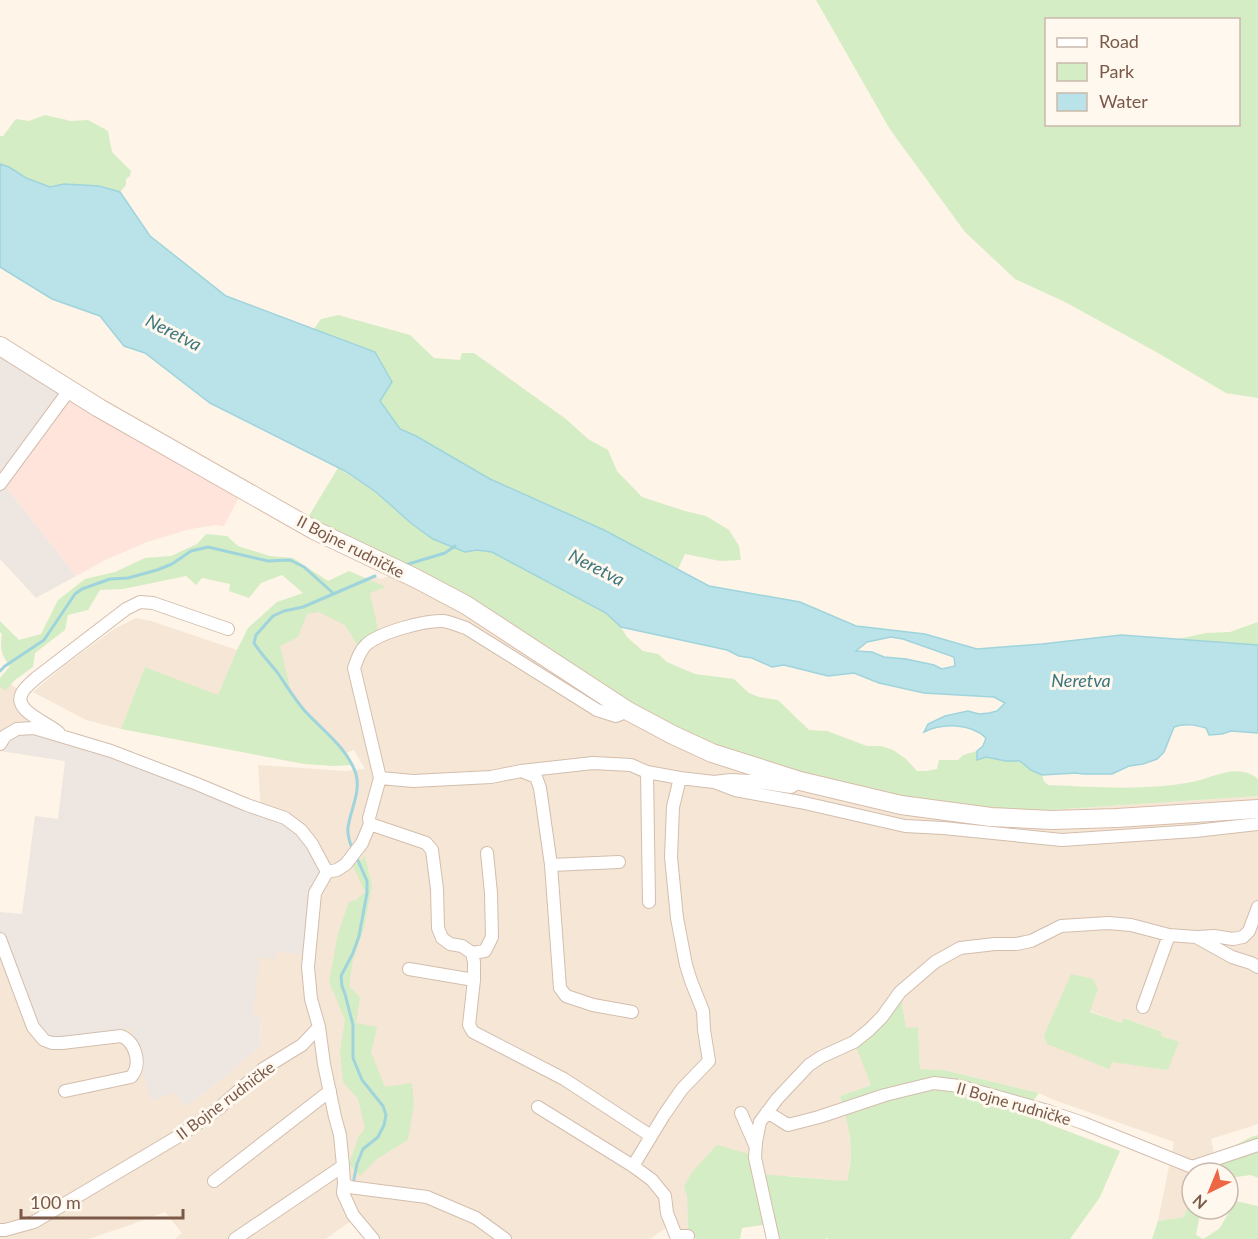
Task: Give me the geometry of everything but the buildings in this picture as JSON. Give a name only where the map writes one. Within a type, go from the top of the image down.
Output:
[{"type":"street","name":"II Bojne rudničke","points":[[0,346],[99,408],[314,530],[466,605],[628,711],[712,753],[800,781],[901,805],[992,817],[1052,820],[1258,809]]},
{"type":"street","points":[[0,484],[70,389]]},
{"type":"street","points":[[61,737],[55,729],[28,713],[21,705],[20,696],[36,678],[126,609],[140,602],[153,603],[228,629]]},
{"type":"street","name":"II Bojne rudničke","points":[[327,872],[337,870],[354,854],[362,843],[370,824],[369,818],[380,778],[354,668],[358,656],[367,644],[382,635],[423,623],[445,621],[466,628],[597,710],[616,716],[628,711]]},
{"type":"street","points":[[0,744],[5,736],[16,729],[34,728],[111,751],[285,818],[301,830],[312,844],[327,872],[315,893],[308,967],[311,999],[340,1135],[346,1185],[343,1193],[353,1215],[372,1239]]},
{"type":"street","points":[[380,778],[413,781],[492,777],[521,771],[593,763],[632,765],[647,772],[714,782],[735,790],[905,826],[1062,840],[1195,831],[1258,824]]},
{"type":"street","points":[[521,771],[536,777],[540,788],[550,865],[560,988],[566,996],[593,1005],[633,1012]]},
{"type":"street","points":[[647,772],[649,902]]},
{"type":"street","points":[[633,1166],[682,1089],[709,1061],[704,1030],[704,1011],[686,965],[677,918],[671,857],[674,807],[680,778]]},
{"type":"street","name":"II Bojne rudničke","points":[[714,782],[751,781],[791,787],[800,781]]},
{"type":"street","points":[[861,795],[863,816]]},
{"type":"street","points":[[370,824],[426,843],[432,850],[437,889],[438,928],[442,938],[450,944],[462,946],[472,953],[474,980],[469,1025],[473,1032],[564,1079],[651,1136]]},
{"type":"street","points":[[472,953],[485,951],[492,937],[487,853]]},
{"type":"street","points":[[550,865],[619,862]]},
{"type":"street","points":[[773,1239],[755,1158],[760,1122],[766,1112],[808,1065],[854,1042],[882,1017],[900,992],[934,962],[960,948],[1031,941],[1061,926],[1108,923],[1131,925],[1169,935],[1196,938],[1214,936],[1233,939],[1243,937],[1249,931],[1258,907]]},
{"type":"street","points":[[1143,1007],[1169,935]]},
{"type":"street","points":[[1196,938],[1258,968]]},
{"type":"street","points":[[0,939],[33,1027],[44,1040],[62,1043],[121,1036],[128,1039],[133,1046],[137,1067],[131,1077],[65,1091]]},
{"type":"street","points":[[409,969],[474,980]]},
{"type":"street","name":"II Bojne rudničke","points":[[0,1230],[34,1222],[184,1133],[218,1109],[263,1069],[302,1045],[319,1028]]},
{"type":"street","name":"II Bojne rudničke","points":[[766,1112],[788,1125],[885,1095],[934,1083],[959,1086],[1048,1111],[1192,1167],[1258,1145]]},
{"type":"street","points":[[214,1181],[330,1092]]},
{"type":"street","points":[[538,1107],[652,1180],[664,1196],[667,1213],[676,1236],[688,1236]]},
{"type":"street","points":[[741,1113],[755,1146]]},
{"type":"street","points":[[235,1239],[343,1166]]},
{"type":"street","points":[[346,1185],[427,1197],[476,1218],[505,1239]]},
{"type":"shaded area","points":[[0,346],[70,389],[2,482],[76,576],[36,598],[0,559]]},
{"type":"shaded area","points":[[70,389],[243,489],[224,526],[190,529],[147,542],[105,560],[76,576],[2,482]]},
{"type":"shaded area","points":[[403,572],[990,812],[1258,796],[1258,1124],[1211,1139],[1214,1153],[1211,1158],[1212,1161],[1180,1161],[1180,1218],[1158,1221],[1174,1142],[1039,1093],[944,1070],[920,1069],[918,1027],[906,1029],[900,993],[871,1085],[840,1096],[849,1128],[852,1150],[847,1181],[789,1176],[685,1186],[688,1236],[670,1225],[650,1239],[373,1239],[352,1220],[326,1239],[175,1239],[182,1233],[165,1212],[88,1239],[0,1239],[0,939],[125,1029],[131,1029],[186,1107],[261,1046],[260,1015],[253,1015],[261,810],[258,765],[345,771],[365,769],[354,750],[346,753],[302,708],[254,643],[355,584],[375,576],[380,579]],"holes":[[[1071,975],[1089,979],[1098,989],[1090,1011],[1122,1023],[1125,1018],[1162,1032],[1161,1036],[1178,1042],[1168,1070],[1112,1061],[1044,1035]]]},
{"type":"shaded area","points":[[136,618],[237,650],[218,696],[145,667],[121,729],[86,720],[33,692],[114,629]]},
{"type":"shaded area","points":[[0,678],[23,692],[21,705],[55,729],[0,744]]},
{"type":"shaded area","points":[[34,728],[285,818],[312,844],[323,878],[309,956],[277,951],[276,959],[260,957],[253,1015],[260,1015],[261,1046],[186,1107],[175,1093],[151,1101],[131,1029],[125,1029],[121,1036],[44,1040],[0,939],[0,912],[22,914],[35,816],[58,819],[65,761],[0,751],[0,744],[5,736]]},
{"type":"green space","points":[[816,0],[1258,0],[1258,398],[1226,393],[1065,302],[1015,279],[965,232],[888,126]]},
{"type":"green space","points":[[45,115],[71,121],[88,120],[108,131],[112,152],[131,171],[130,176],[126,179],[126,185],[120,192],[86,185],[45,186],[0,164],[0,136],[3,136],[16,119],[29,121]]},
{"type":"green space","points":[[338,315],[410,335],[434,358],[460,360],[462,353],[474,353],[566,419],[588,439],[608,450],[617,471],[642,497],[706,516],[729,530],[739,546],[741,560],[720,561],[685,554],[678,569],[604,530],[490,479],[400,429],[380,401],[314,329],[321,319]]},
{"type":"green space","points":[[338,468],[376,492],[433,539],[465,551],[491,552],[606,613],[643,651],[658,654],[667,662],[695,674],[734,679],[749,693],[778,700],[809,730],[827,731],[867,746],[881,746],[893,750],[917,771],[937,769],[939,760],[958,760],[963,755],[977,751],[977,760],[986,757],[1020,761],[1042,775],[1048,785],[1156,787],[1192,782],[1234,771],[1250,774],[1258,779],[1258,796],[994,813],[901,805],[712,753],[466,605],[304,524]]},
{"type":"green space","points":[[206,534],[227,536],[238,546],[270,556],[293,558],[328,581],[349,571],[386,587],[370,593],[378,629],[358,646],[345,625],[319,612],[307,614],[298,637],[280,646],[291,692],[302,708],[346,753],[352,765],[304,764],[121,729],[145,667],[218,695],[248,628],[277,602],[303,593],[282,575],[261,583],[249,598],[229,591],[230,584],[202,578],[196,585],[186,576],[123,589],[100,590],[88,610],[68,615],[65,630],[35,653],[33,667],[15,680],[5,691],[0,687],[0,678],[10,666],[2,652],[0,621],[19,640],[41,634],[58,600],[85,579],[115,572],[145,558],[171,556],[197,544]]},
{"type":"green space","points":[[1258,622],[1258,645],[1178,639],[1206,633],[1230,632]]},
{"type":"green space","points":[[365,856],[372,886],[364,928],[353,960],[349,986],[360,997],[356,1023],[377,1027],[371,1052],[385,1087],[412,1083],[414,1104],[408,1140],[378,1158],[360,1176],[349,1164],[358,1138],[365,1128],[358,1099],[343,1082],[340,1051],[345,1020],[329,982],[338,933],[349,902],[356,900],[365,892],[353,866]]},
{"type":"green space","points":[[1071,974],[1093,979],[1098,989],[1090,1012],[1122,1023],[1124,1018],[1162,1032],[1161,1036],[1179,1042],[1168,1070],[1112,1062],[1109,1069],[1047,1044],[1044,1035]]},
{"type":"green space","points":[[900,992],[906,1028],[918,1027],[920,1069],[944,1070],[1039,1093],[1030,1105],[1046,1123],[1120,1151],[1100,1197],[1070,1239],[773,1239],[770,1224],[742,1228],[740,1239],[698,1239],[688,1236],[687,1196],[684,1186],[692,1172],[717,1145],[749,1154],[758,1174],[847,1181],[851,1148],[840,1096],[871,1085],[854,1042]]},
{"type":"green space","points":[[1258,1135],[1258,1178],[1251,1175],[1240,1176],[1240,1161],[1212,1161],[1211,1158]]},
{"type":"green space","points":[[1240,1202],[1258,1206],[1258,1239],[1203,1239],[1219,1229],[1224,1221],[1240,1221]]},
{"type":"green space","points":[[1180,1218],[1180,1221],[1199,1221],[1196,1235],[1203,1239],[1152,1239],[1158,1221]]},
{"type":"water","name":"Neretva","points":[[0,164],[26,178],[50,187],[64,184],[99,186],[120,192],[150,236],[226,296],[375,352],[392,382],[380,401],[400,429],[490,479],[604,530],[709,586],[800,602],[856,626],[925,634],[977,649],[1121,635],[1258,645],[1258,733],[1231,731],[1209,735],[1206,728],[1190,725],[1174,727],[1164,752],[1157,759],[1129,766],[1112,774],[1042,775],[1020,761],[986,757],[977,760],[977,751],[983,746],[986,738],[973,729],[948,726],[924,732],[928,724],[945,716],[968,711],[979,714],[997,711],[1005,703],[994,697],[924,693],[879,683],[854,673],[828,676],[784,665],[772,667],[727,650],[621,627],[606,613],[492,552],[477,550],[465,552],[433,539],[376,492],[345,471],[210,403],[145,353],[124,346],[100,316],[52,299],[0,267]],"holes":[[[891,637],[954,657],[955,666],[942,669],[906,659],[856,651],[867,642]]]},
{"type":"waterway","points":[[405,565],[445,553],[455,546]]},
{"type":"waterway","points":[[0,671],[44,640],[75,594],[82,589],[110,579],[128,578],[157,570],[172,564],[191,551],[208,547],[268,561],[290,560],[304,567],[333,593]]},
{"type":"waterway","points":[[353,851],[348,831],[357,781],[352,764],[333,739],[304,710],[254,643],[256,635],[273,616],[303,607],[375,576]]},
{"type":"waterway","points":[[353,1184],[363,1149],[378,1137],[386,1115],[383,1106],[362,1080],[353,1058],[353,1025],[342,986],[341,976],[359,936],[367,893],[367,881],[356,856]]}]
